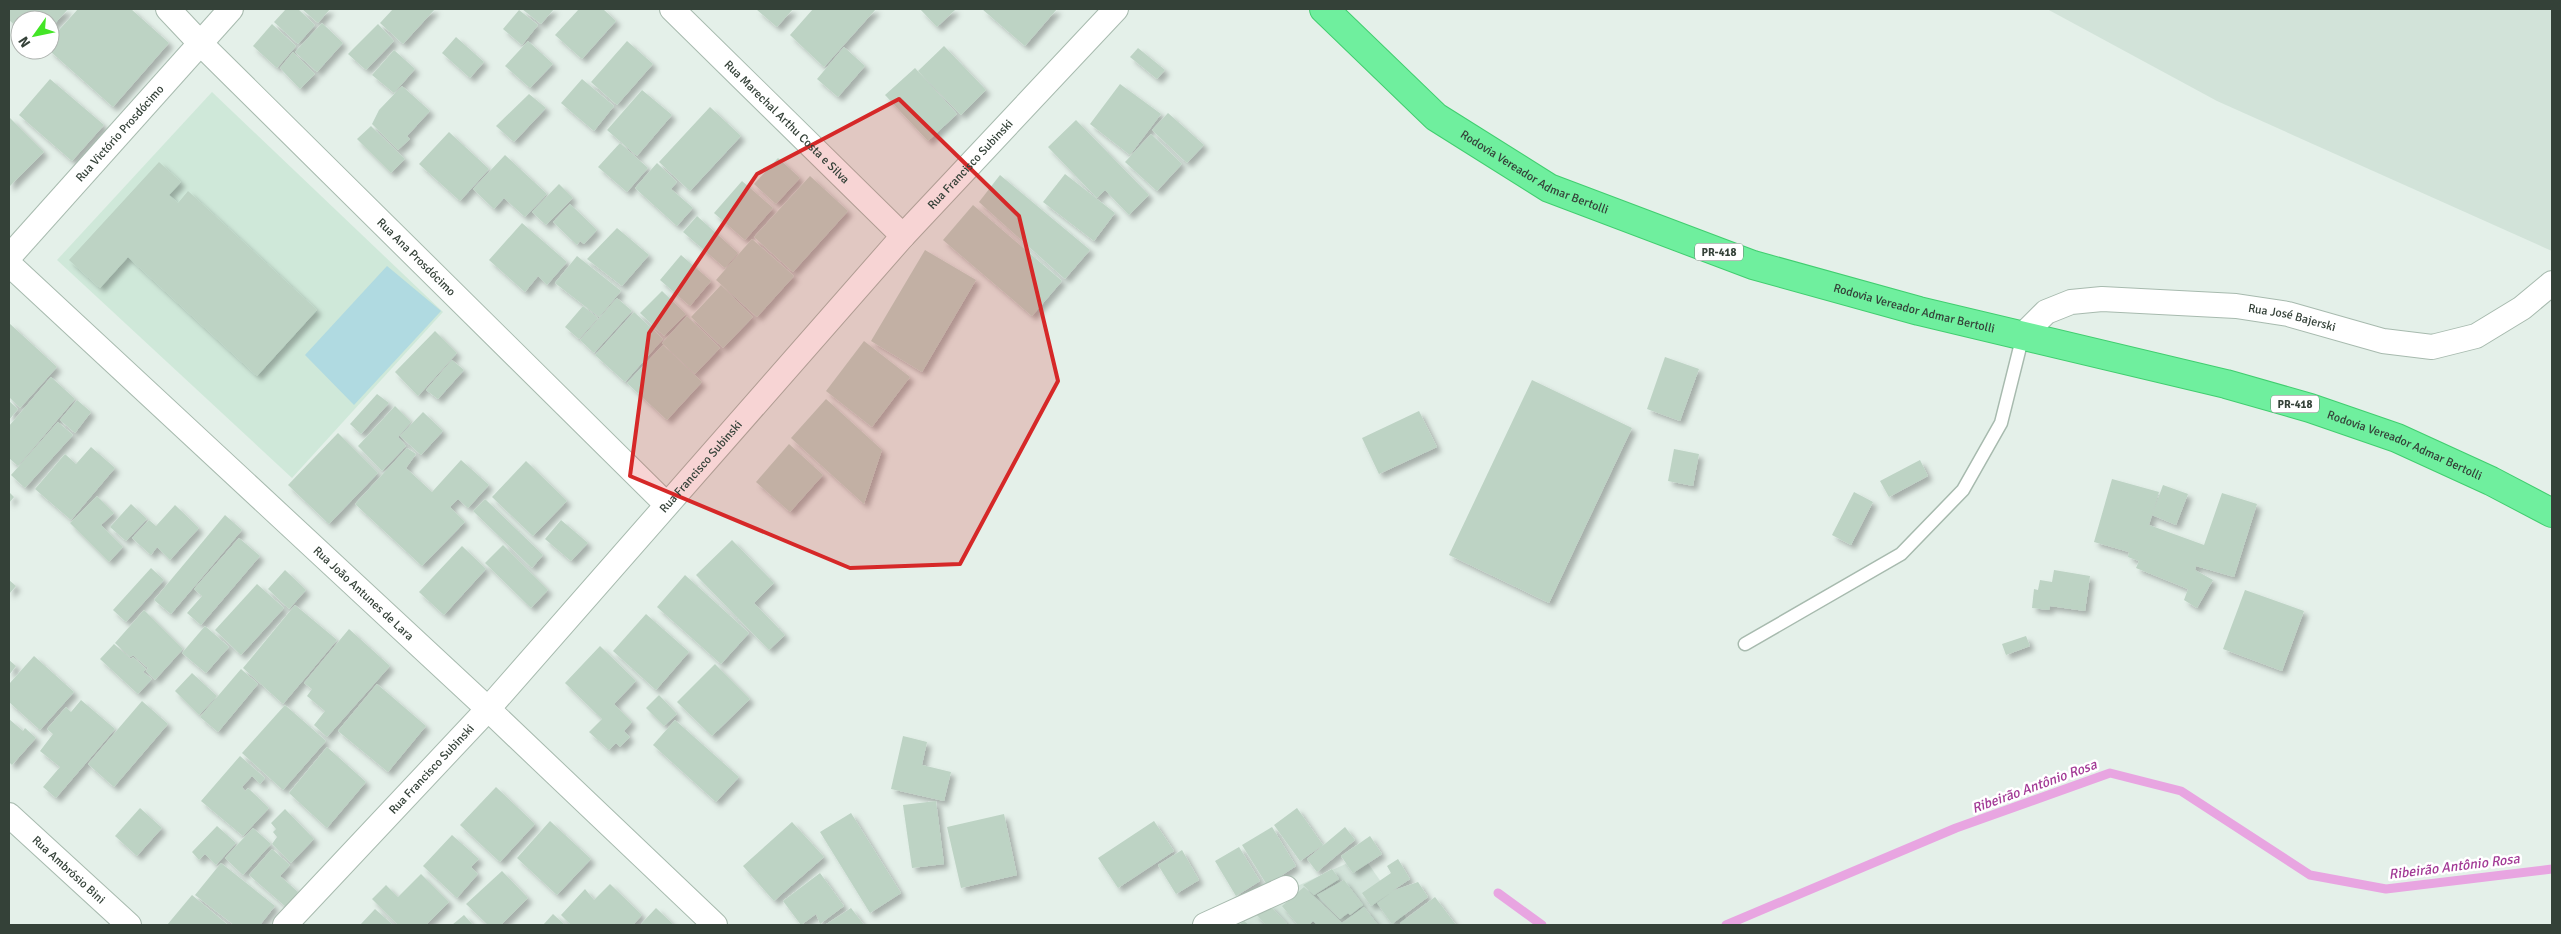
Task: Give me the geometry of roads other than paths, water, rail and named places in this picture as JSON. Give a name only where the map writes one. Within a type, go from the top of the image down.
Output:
[{"type":"highway","name":"Rodovia Vereador Admar Bertolli","points":[[1322,10],[1436,117],[1549,188],[1753,265],[1919,311],[2226,384],[2327,414],[2397,438],[2491,481],[2552,513]]},
{"type":"street","name":"Rua Ana Prosdócimo","points":[[168,9],[201,44],[666,504]]},
{"type":"street","name":"Rua Victório Prosdócimo","points":[[9,256],[231,9]]},
{"type":"street","name":"Rua Marechal Arthu Costa e Silva","points":[[672,9],[903,236]]},
{"type":"street","name":"Rua Francisco Subinski","points":[[286,925],[488,709],[903,236],[1110,11]]},
{"type":"street","name":"Rua João Antunes de Lara","points":[[9,264],[488,709],[715,925]]},
{"type":"street","name":"Rua José Bajerski","points":[[2023,335],[2046,312],[2070,302],[2102,299],[2236,306],[2288,314],[2382,340],[2432,346],[2476,336],[2522,308],[2552,283]]},
{"type":"street","name":"Rua Ambrósio Bini","points":[[9,815],[128,925]]},
{"type":"street","points":[[1204,925],[1286,888]]},
{"type":"lane","points":[[1745,644],[1900,554],[1963,490],[2001,423],[2023,335]]},
{"type":"waterway","name":"Ribeirão Antônio Rosa","points":[[1726,925],[1956,828],[2110,773],[2181,791],[2310,875],[2386,889],[2552,869]]},
{"type":"waterway","name":"Ribeirão Antônio Rosa","points":[[1498,893],[1542,925]]}]
